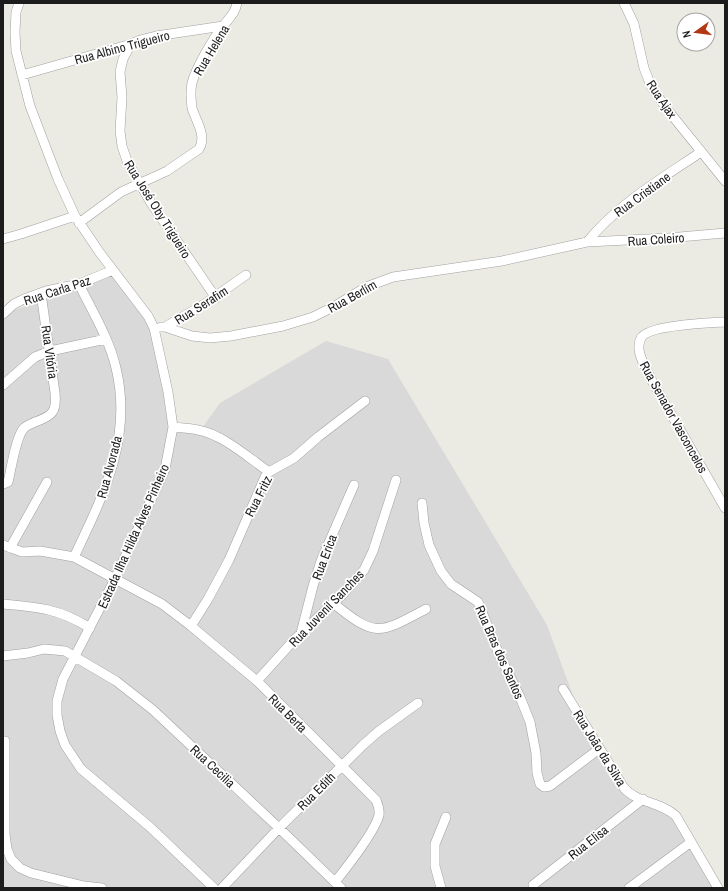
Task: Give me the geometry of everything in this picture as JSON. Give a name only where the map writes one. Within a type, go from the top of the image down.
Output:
[{"type":"street","name":"Estrada Ilha Hilda Alves Pinheiro","points":[[19,3],[16,12],[14,32],[16,51],[30,106],[58,179],[77,220],[148,316],[154,328],[168,392],[173,427],[165,469],[116,579],[63,679],[57,701],[57,715],[60,732],[65,745],[81,769],[150,827],[214,888]]},
{"type":"street","name":"Rua Helena","points":[[140,184],[174,167],[196,152],[201,145],[202,138],[192,107],[192,84],[200,64],[223,26],[234,13],[238,3]]},
{"type":"street","name":"Rua Ajax","points":[[624,3],[634,24],[644,68],[651,86],[666,108],[725,181]]},
{"type":"street","name":"Rua Albino Trigueiro","points":[[22,75],[156,36],[223,26]]},
{"type":"street","name":"Rua José Oby Trigueiro","points":[[131,44],[123,58],[120,72],[122,98],[120,131],[122,146],[127,161],[140,184],[216,298]]},
{"type":"street","name":"Rua Cristiane","points":[[587,242],[604,223],[626,203],[702,152]]},
{"type":"street","points":[[3,239],[77,220],[121,192],[140,184]]},
{"type":"street","name":"Rua Coleiro","points":[[587,242],[668,238],[725,233]]},
{"type":"street","name":"Rua Berlím","points":[[165,327],[192,336],[210,338],[257,332],[294,323],[313,316],[335,306],[366,287],[393,277],[502,261],[587,242]]},
{"type":"street","name":"Rua Carla Paz","points":[[3,314],[14,304],[24,298],[79,284],[113,270]]},
{"type":"street","name":"Rua Serafim","points":[[154,328],[165,327],[216,298],[246,275]]},
{"type":"street","name":"Rua Alvorada","points":[[74,557],[101,501],[117,449],[121,405],[116,366],[106,339],[79,284]]},
{"type":"street","name":"Rua Vitória","points":[[3,484],[8,482],[18,441],[23,429],[27,425],[46,417],[54,411],[56,401],[41,293]]},
{"type":"street","name":"Rua Senador Vasconcelos","points":[[724,505],[651,379],[639,349],[640,340],[648,331],[667,327],[725,322]]},
{"type":"street","points":[[3,385],[34,357],[50,351],[106,339]]},
{"type":"street","name":"Rua Fritz","points":[[191,626],[229,560],[263,482],[269,472],[294,458],[318,437],[365,401]]},
{"type":"street","points":[[173,427],[199,430],[213,435],[243,453],[269,472]]},
{"type":"street","name":"Rua Juvenil Sanches","points":[[256,681],[353,583],[367,565],[396,480]]},
{"type":"street","points":[[7,546],[47,482]]},
{"type":"street","name":"Rua Erica","points":[[302,633],[313,586],[321,561],[354,485]]},
{"type":"street","name":"Rua Bras dos Santos","points":[[422,504],[424,523],[429,545],[441,571],[451,584],[478,602],[485,615],[498,652],[520,697],[530,722],[536,752],[537,773],[540,784],[544,787],[550,786],[599,749]]},
{"type":"street","name":"Rua Berta","points":[[7,546],[22,552],[40,551],[74,557],[162,604],[191,626],[256,681],[376,800],[379,807],[379,813],[371,832],[352,860],[338,885]]},
{"type":"street","points":[[333,603],[358,622],[374,629],[394,626],[426,609]]},
{"type":"street","points":[[3,604],[39,608],[61,613],[76,619],[90,628]]},
{"type":"street","name":"Rua Cecilia","points":[[3,656],[28,653],[44,649],[65,651],[116,681],[148,705],[338,885]]},
{"type":"street","name":"Rua João da Silva","points":[[563,689],[624,788],[632,794],[672,812],[680,821],[718,888]]},
{"type":"street","name":"Rua Edith","points":[[222,888],[341,766],[371,738],[418,703]]},
{"type":"street","points":[[5,742],[5,834],[7,849],[11,859],[20,868],[31,874],[84,886],[102,888]]},
{"type":"street","name":"Rua Elisa","points":[[533,885],[643,799]]},
{"type":"street","points":[[441,888],[435,866],[435,844],[446,817]]},
{"type":"street","points":[[629,888],[691,842]]},
{"type":"shaded area","points":[[116,274],[156,325],[179,427],[202,428],[220,403],[326,341],[388,359],[547,625],[582,720],[628,791],[675,811],[719,888],[3,888],[3,314]]}]
